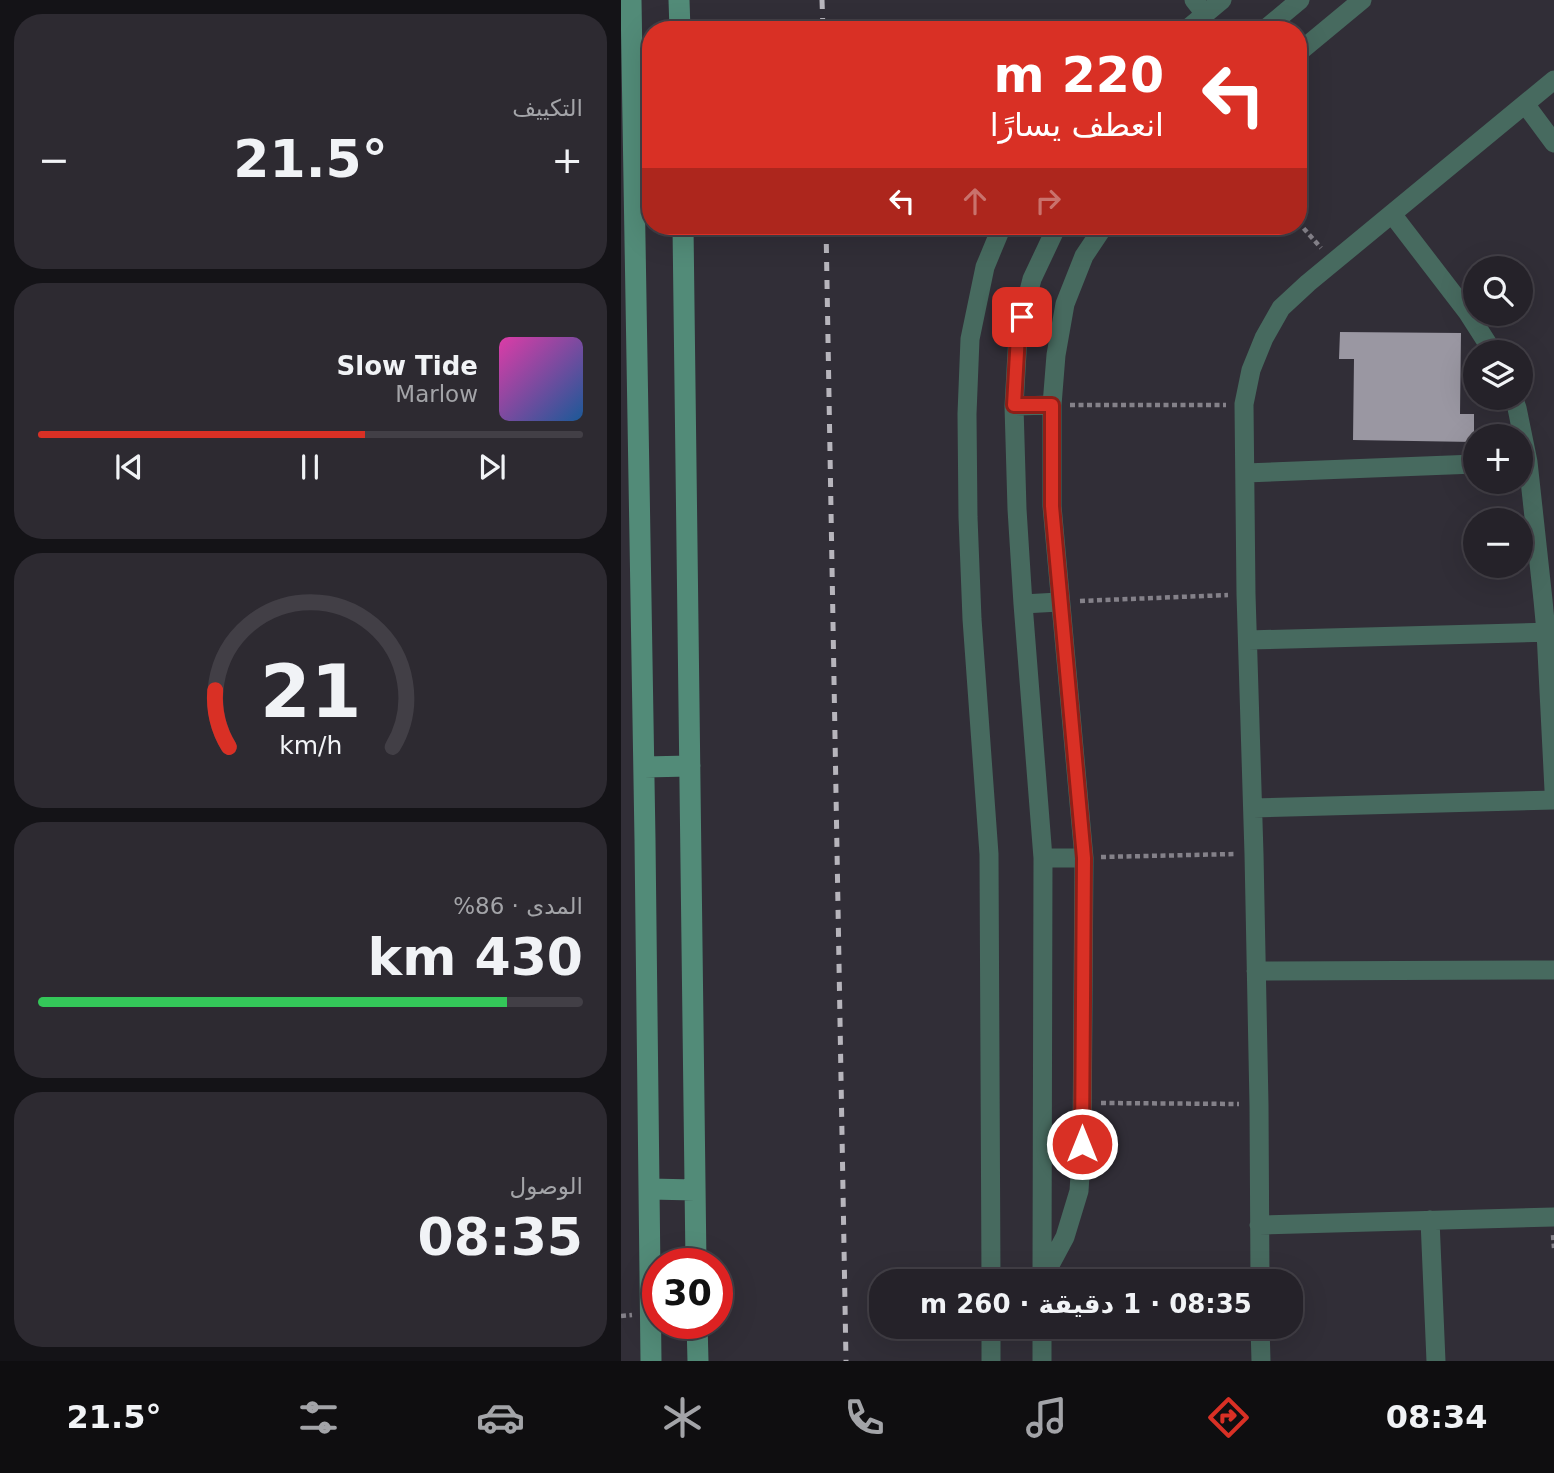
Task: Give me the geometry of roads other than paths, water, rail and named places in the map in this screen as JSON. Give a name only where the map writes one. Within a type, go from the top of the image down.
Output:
[{"type":"street","points":[[631,0],[628,270],[644,767],[651,1361]]},
{"type":"street","points":[[679,0],[680,21]]},
{"type":"street","points":[[1200,7],[1222,0]]},
{"type":"street","points":[[1275,21],[1300,0]]},
{"type":"street","points":[[1307,46],[1362,0]]},
{"type":"street","points":[[1260,1269],[1255,854],[1246,594],[1244,404],[1251,370],[1264,338],[1281,308],[1554,80]]},
{"type":"street","points":[[1525,104],[1554,143]]},
{"type":"street","points":[[1392,214],[1468,313],[1485,340]]},
{"type":"street","points":[[683,235],[696,1248]]},
{"type":"street","points":[[991,1269],[989,854],[971,607],[967,517],[967,414],[970,339],[985,267],[998,235]]},
{"type":"street","points":[[1042,1269],[1043,858],[1023,604],[1014,405],[1018,335],[1032,279],[1053,235]]},
{"type":"street","points":[[1048,1269],[1065,1237],[1079,1191],[1083,1102],[1084,858],[1052,506],[1052,405],[1056,355],[1065,304],[1084,257],[1098,235]]},
{"type":"street","points":[[1014,405],[1052,405]]},
{"type":"street","points":[[1245,472],[1463,464]]},
{"type":"street","points":[[1529,494],[1550,632],[1554,790]]},
{"type":"street","points":[[1023,604],[1059,602]]},
{"type":"street","points":[[1248,640],[1550,632]]},
{"type":"street","points":[[644,767],[690,766]]},
{"type":"street","points":[[1253,808],[1554,800]]},
{"type":"street","points":[[1043,858],[1084,858]]},
{"type":"street","points":[[1256,971],[1554,970]]},
{"type":"street","points":[[650,1189],[695,1190]]},
{"type":"street","points":[[1259,1224],[1554,1217]]},
{"type":"street","points":[[1430,1220],[1436,1361]]},
{"type":"street","points":[[697,1339],[698,1361]]},
{"type":"street","points":[[991,1339],[991,1361]]},
{"type":"street","points":[[1042,1339],[1042,1361]]},
{"type":"street","points":[[1260,1339],[1261,1361]]},
{"type":"railway","points":[[822,0],[823,21]]},
{"type":"railway","points":[[826,235],[846,1361]]}]
